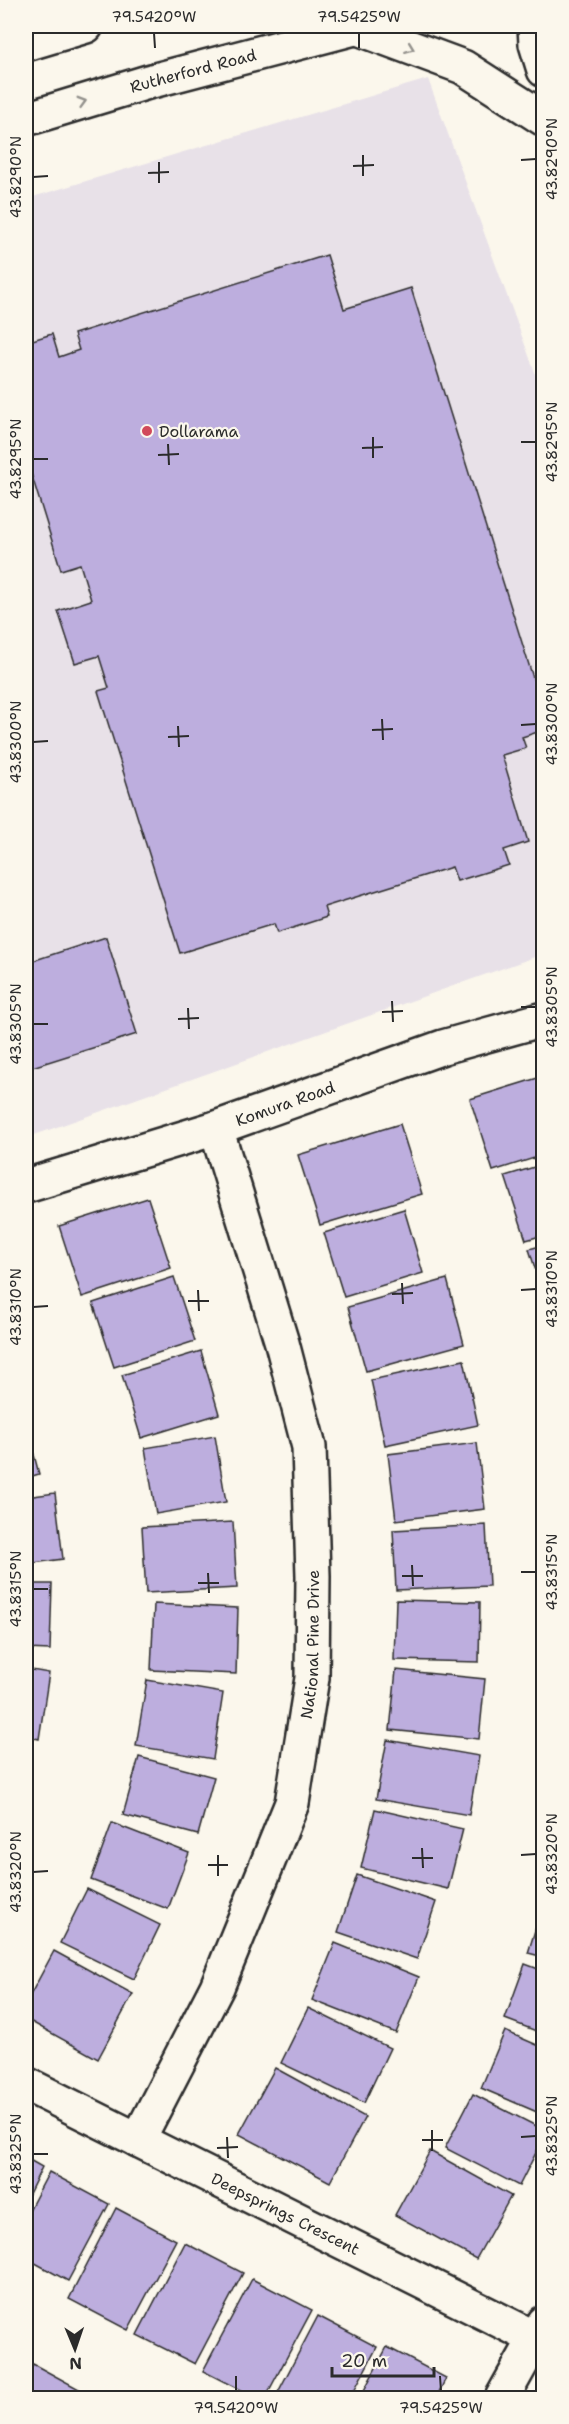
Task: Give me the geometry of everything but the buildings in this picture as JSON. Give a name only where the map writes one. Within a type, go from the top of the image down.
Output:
[{"type":"street","points":[[26,44],[86,26]]},
{"type":"street","points":[[359,26],[463,67],[543,119]]},
{"type":"street","name":"Rutherford Road","points":[[26,119],[148,82],[359,26]]},
{"type":"street","points":[[535,26],[536,44],[543,70]]},
{"type":"street","name":"Komura Road","points":[[26,1186],[216,1128],[443,1047],[543,1018]]},
{"type":"street","name":"National Pine Drive","points":[[138,2140],[217,1987],[292,1803],[312,1678],[313,1576],[309,1447],[282,1343],[216,1128]]},
{"type":"street","name":"Deepsprings Crescent","points":[[26,2084],[541,2335]]},
{"type":"street","points":[[502,2398],[541,2335]]},
{"type":"shaded area","points":[[428,79],[544,397],[543,954],[26,1138],[26,199]]},
{"type":"place","name":"Dollarama","points":[[147,431]]}]
